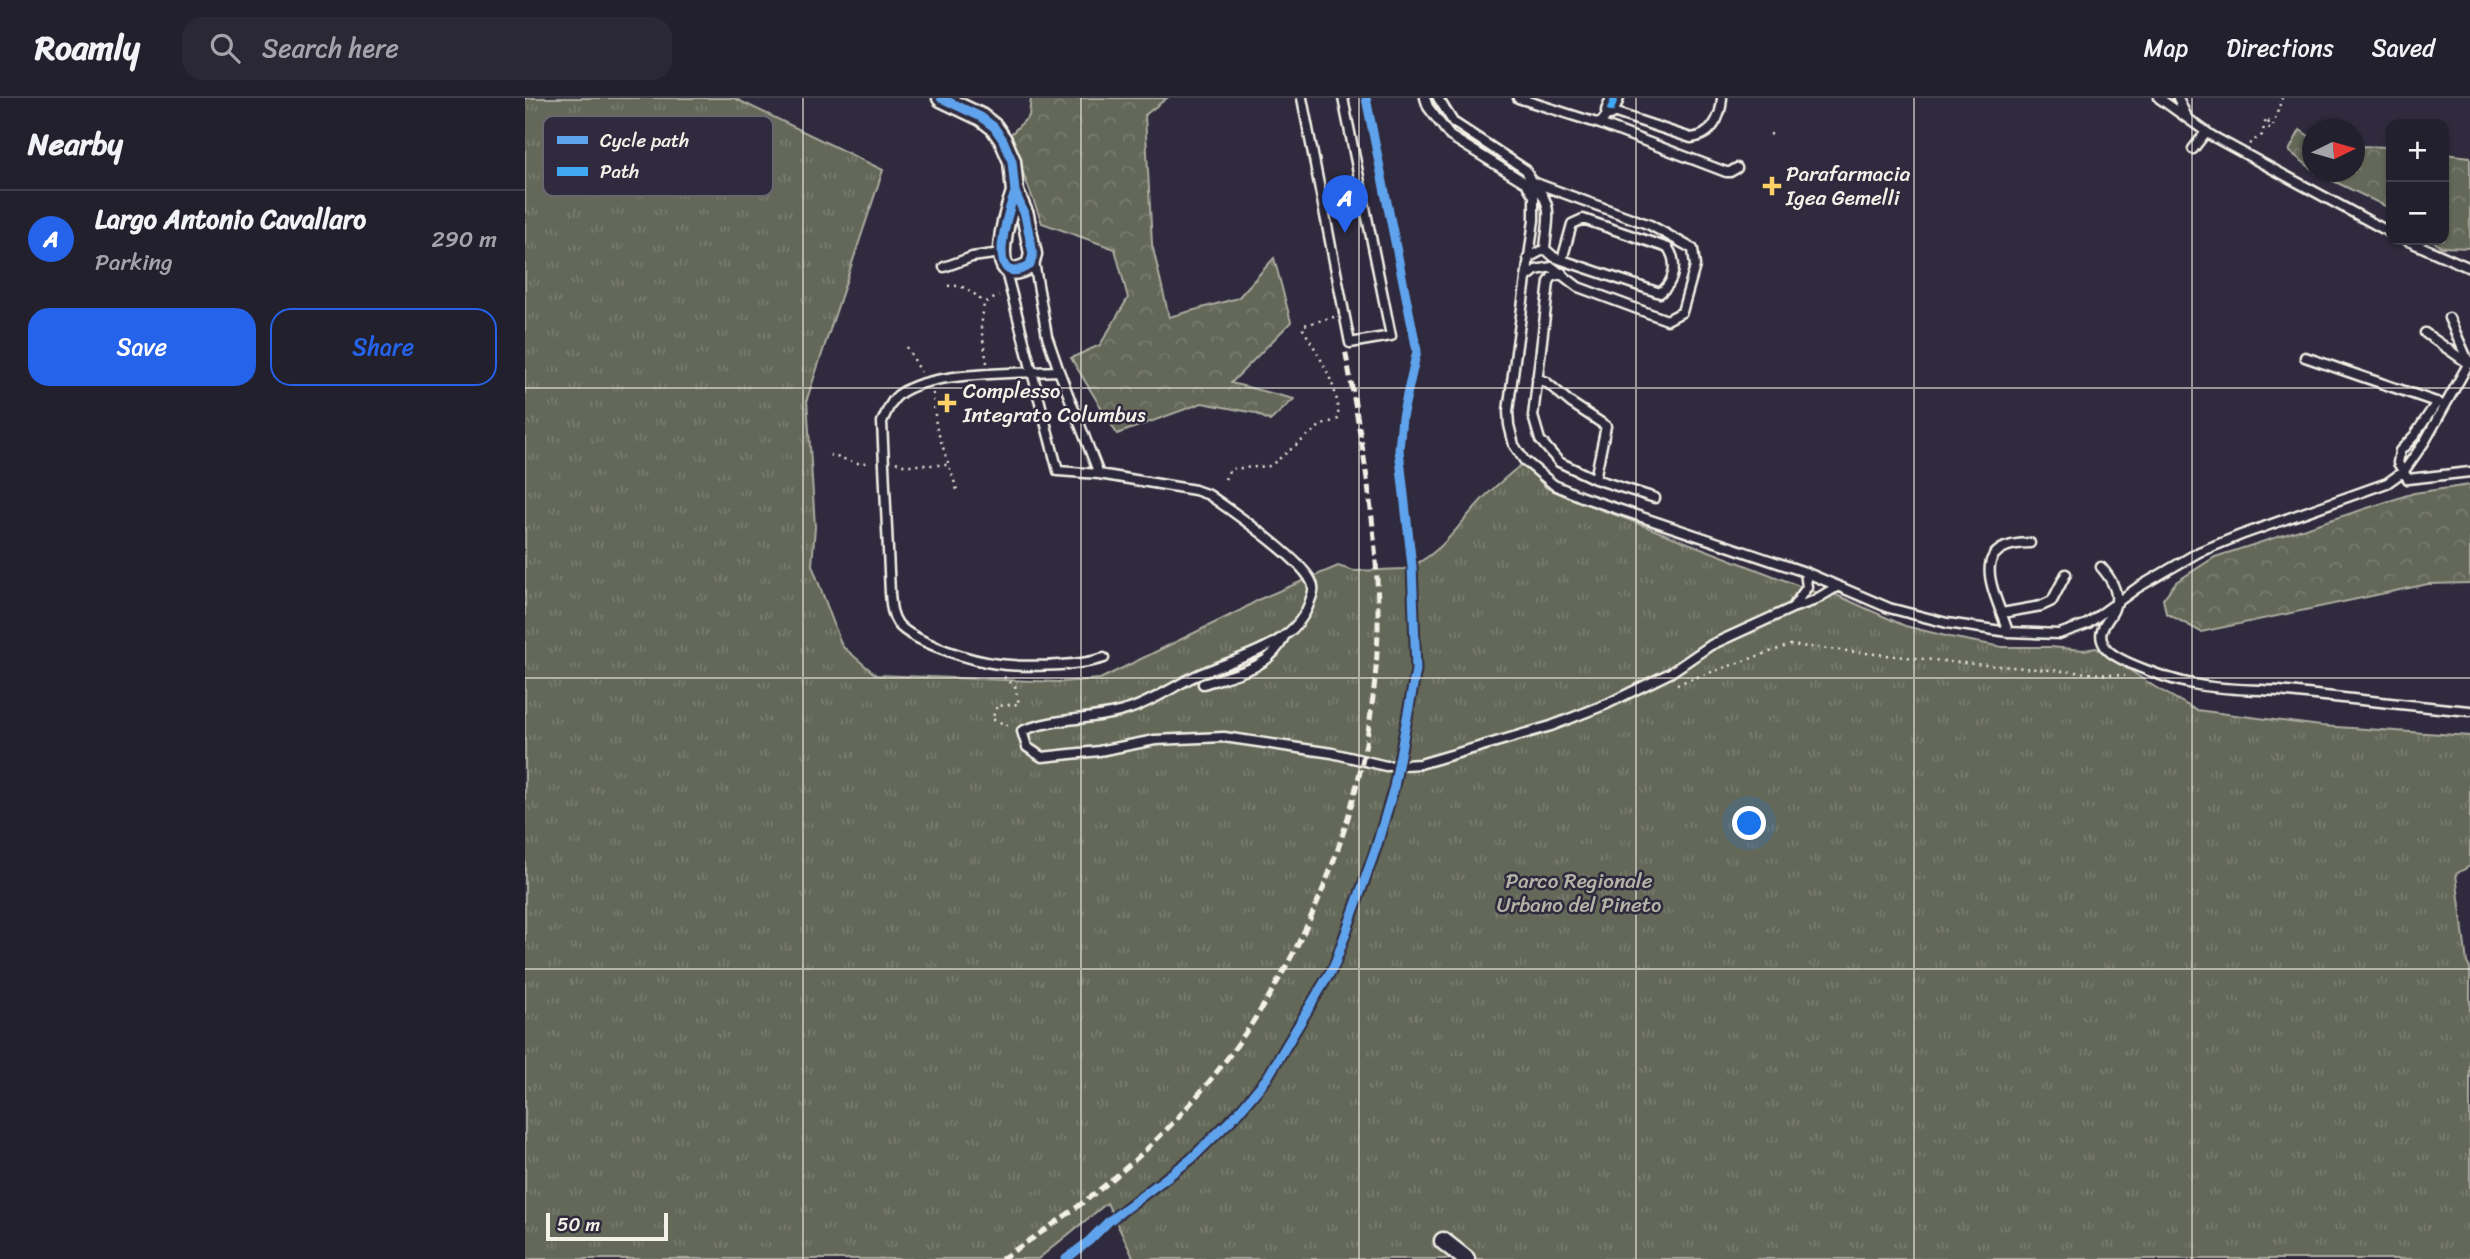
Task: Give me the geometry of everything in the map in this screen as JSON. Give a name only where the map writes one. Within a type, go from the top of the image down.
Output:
[{"type":"street","points":[[941,98],[981,117],[1000,134],[1011,161],[1015,192],[1025,215],[1033,254],[1030,265],[1022,270],[1012,270],[1003,259],[1005,219],[1015,192]]},
{"type":"street","points":[[1443,1241],[1467,1259]]},
{"type":"lane","points":[[1302,98],[1350,343],[1391,336],[1343,98]]},
{"type":"lane","points":[[1425,98],[1428,107],[1450,136],[1526,183],[1534,196]]},
{"type":"lane","points":[[1438,98],[1453,122],[1526,170],[1546,197],[1549,208],[1545,249]]},
{"type":"lane","points":[[1518,98],[1608,111],[1684,137],[1698,137],[1707,133],[1715,123],[1722,98]]},
{"type":"lane","points":[[2159,98],[2206,132],[2386,230]]},
{"type":"lane","points":[[2178,98],[2187,118]]},
{"type":"lane","points":[[1608,111],[1725,172],[1737,168]]},
{"type":"lane","points":[[2193,149],[2206,132]]},
{"type":"lane","points":[[1533,182],[1534,220],[1508,411],[1514,446],[1524,460],[1554,485],[1582,497],[1805,572],[1889,608],[1914,615],[2008,632],[2059,634],[2087,624],[2137,588],[2199,552],[2387,483],[2404,471],[2441,404],[2469,363]]},
{"type":"lane","points":[[1525,278],[1536,270],[1552,267],[1578,287],[1667,320],[1682,312],[1695,266],[1693,249],[1650,225],[1533,182]]},
{"type":"lane","points":[[1545,249],[1562,260],[1660,293],[1667,288],[1675,268],[1674,257],[1668,248],[1583,219],[1572,224],[1562,260]]},
{"type":"lane","points":[[2417,245],[2470,268]]},
{"type":"lane","points":[[1528,258],[1545,249]]},
{"type":"lane","points":[[1033,254],[1047,336],[1099,474]]},
{"type":"lane","points":[[944,267],[972,257],[1003,259],[1058,471],[1099,474],[1195,490],[1209,495],[1286,554],[1310,579],[1314,589],[1307,613],[1273,644],[1194,677],[1126,710],[1039,724],[1021,731],[1027,747],[1042,757],[1099,751],[1154,740],[1224,737],[1332,753],[1386,766],[1420,764],[1551,726],[1607,704],[1670,673],[1711,645],[1813,601],[1838,586]]},
{"type":"lane","points":[[1562,273],[1552,277],[1549,282],[1533,416],[1540,440],[1559,462],[1595,479],[1655,498]]},
{"type":"lane","points":[[2449,318],[2469,363]]},
{"type":"lane","points":[[2425,333],[2469,363]]},
{"type":"lane","points":[[2305,357],[2441,404]]},
{"type":"lane","points":[[1059,371],[952,377],[915,386],[896,396],[883,422],[893,615],[900,626],[922,641],[985,662],[1078,664],[1104,658]]},
{"type":"lane","points":[[1537,378],[1606,426],[1595,479]]},
{"type":"lane","points":[[2441,404],[2400,452],[2398,463],[2408,479],[2470,472]]},
{"type":"lane","points":[[2008,632],[1989,581],[1990,560],[1999,549],[2011,543],[2030,543]]},
{"type":"lane","points":[[2101,567],[2112,580],[2117,592],[2117,604],[2102,627],[2102,642],[2107,650],[2122,660],[2193,684],[2470,711]]},
{"type":"lane","points":[[1792,608],[1807,587],[1805,572]]},
{"type":"lane","points":[[2002,613],[2041,606],[2052,601],[2066,574]]},
{"type":"lane","points":[[1203,684],[1265,663],[1278,650],[1285,635]]},
{"type":"path","points":[[2239,151],[2262,135],[2266,119],[2269,121],[2267,127],[2272,129],[2282,98]]},
{"type":"path","points":[[949,286],[960,285],[975,293],[984,303]]},
{"type":"path","points":[[1225,479],[1230,469],[1271,466],[1320,426],[1338,419],[1329,375],[1303,329],[1304,325],[1344,315]]},
{"type":"path","points":[[1667,687],[1790,645],[2125,676]]},
{"type":"path","points":[[996,663],[997,671],[1015,686],[1019,704],[997,706],[992,719],[1021,731]]},
{"type":"green space","name":"Parco Regionale Urbano del Pineto","points":[[525,98],[734,98],[771,116],[543,116],[543,196],[773,196],[773,117],[883,170],[807,399],[815,527],[812,565],[842,646],[876,675],[1060,682],[1100,679],[1260,599],[1338,566],[1354,571],[1404,569],[1416,564],[1437,550],[1483,498],[1523,463],[1546,488],[1815,592],[1832,593],[1905,626],[2002,647],[2084,650],[2096,648],[2196,710],[2321,726],[2470,736],[2470,866],[2456,874],[2467,963],[2470,968],[2470,1259],[1134,1259],[1107,1203],[1038,1259],[525,1259]]},
{"type":"green space","points":[[1031,98],[1167,98],[1145,115],[1152,244],[1169,317],[1238,298],[1274,258],[1291,322],[1231,383],[1294,399],[1270,421],[1255,413],[1202,403],[1117,434],[1071,358],[1100,345],[1128,298],[1115,249],[1042,223],[1009,136],[1029,116]]},
{"type":"green space","points":[[2300,130],[2302,161],[2289,151]]},
{"type":"green space","points":[[2365,146],[2386,147],[2386,207],[2336,182],[2365,182]]},
{"type":"green space","points":[[2449,155],[2470,157],[2470,248],[2438,245],[2449,245]]},
{"type":"green space","points":[[2470,485],[2470,583],[2428,584],[2201,632],[2166,613],[2163,599],[2176,582],[2215,557],[2414,493]]},
{"type":"railway","points":[[1001,1259],[1062,1218],[1120,1173],[1156,1140],[1204,1088],[1247,1030],[1285,969],[1316,905],[1342,838],[1361,769],[1373,699],[1378,628],[1372,523],[1345,349]]},
{"type":"marked path","points":[[1610,111],[1615,98]]},
{"type":"cycle path","points":[[941,98],[981,117],[994,127],[1012,161],[1015,192],[1025,215],[1033,254],[1030,265],[1015,271],[1007,268],[1002,245],[1015,192]]},
{"type":"cycle path","points":[[1066,1259],[1109,1221],[1191,1159],[1237,1114],[1267,1078],[1334,966],[1376,848],[1394,787],[1416,670],[1412,566],[1399,450],[1402,417],[1417,351],[1366,98]]},
{"type":"place","name":"Parafarmacia Igea Gemelli","points":[[1772,186]]},
{"type":"place","name":"Largo Antonio Cavallaro","points":[[1345,233]]},
{"type":"place","name":"Complesso Integrato Columbus","points":[[947,403]]}]
